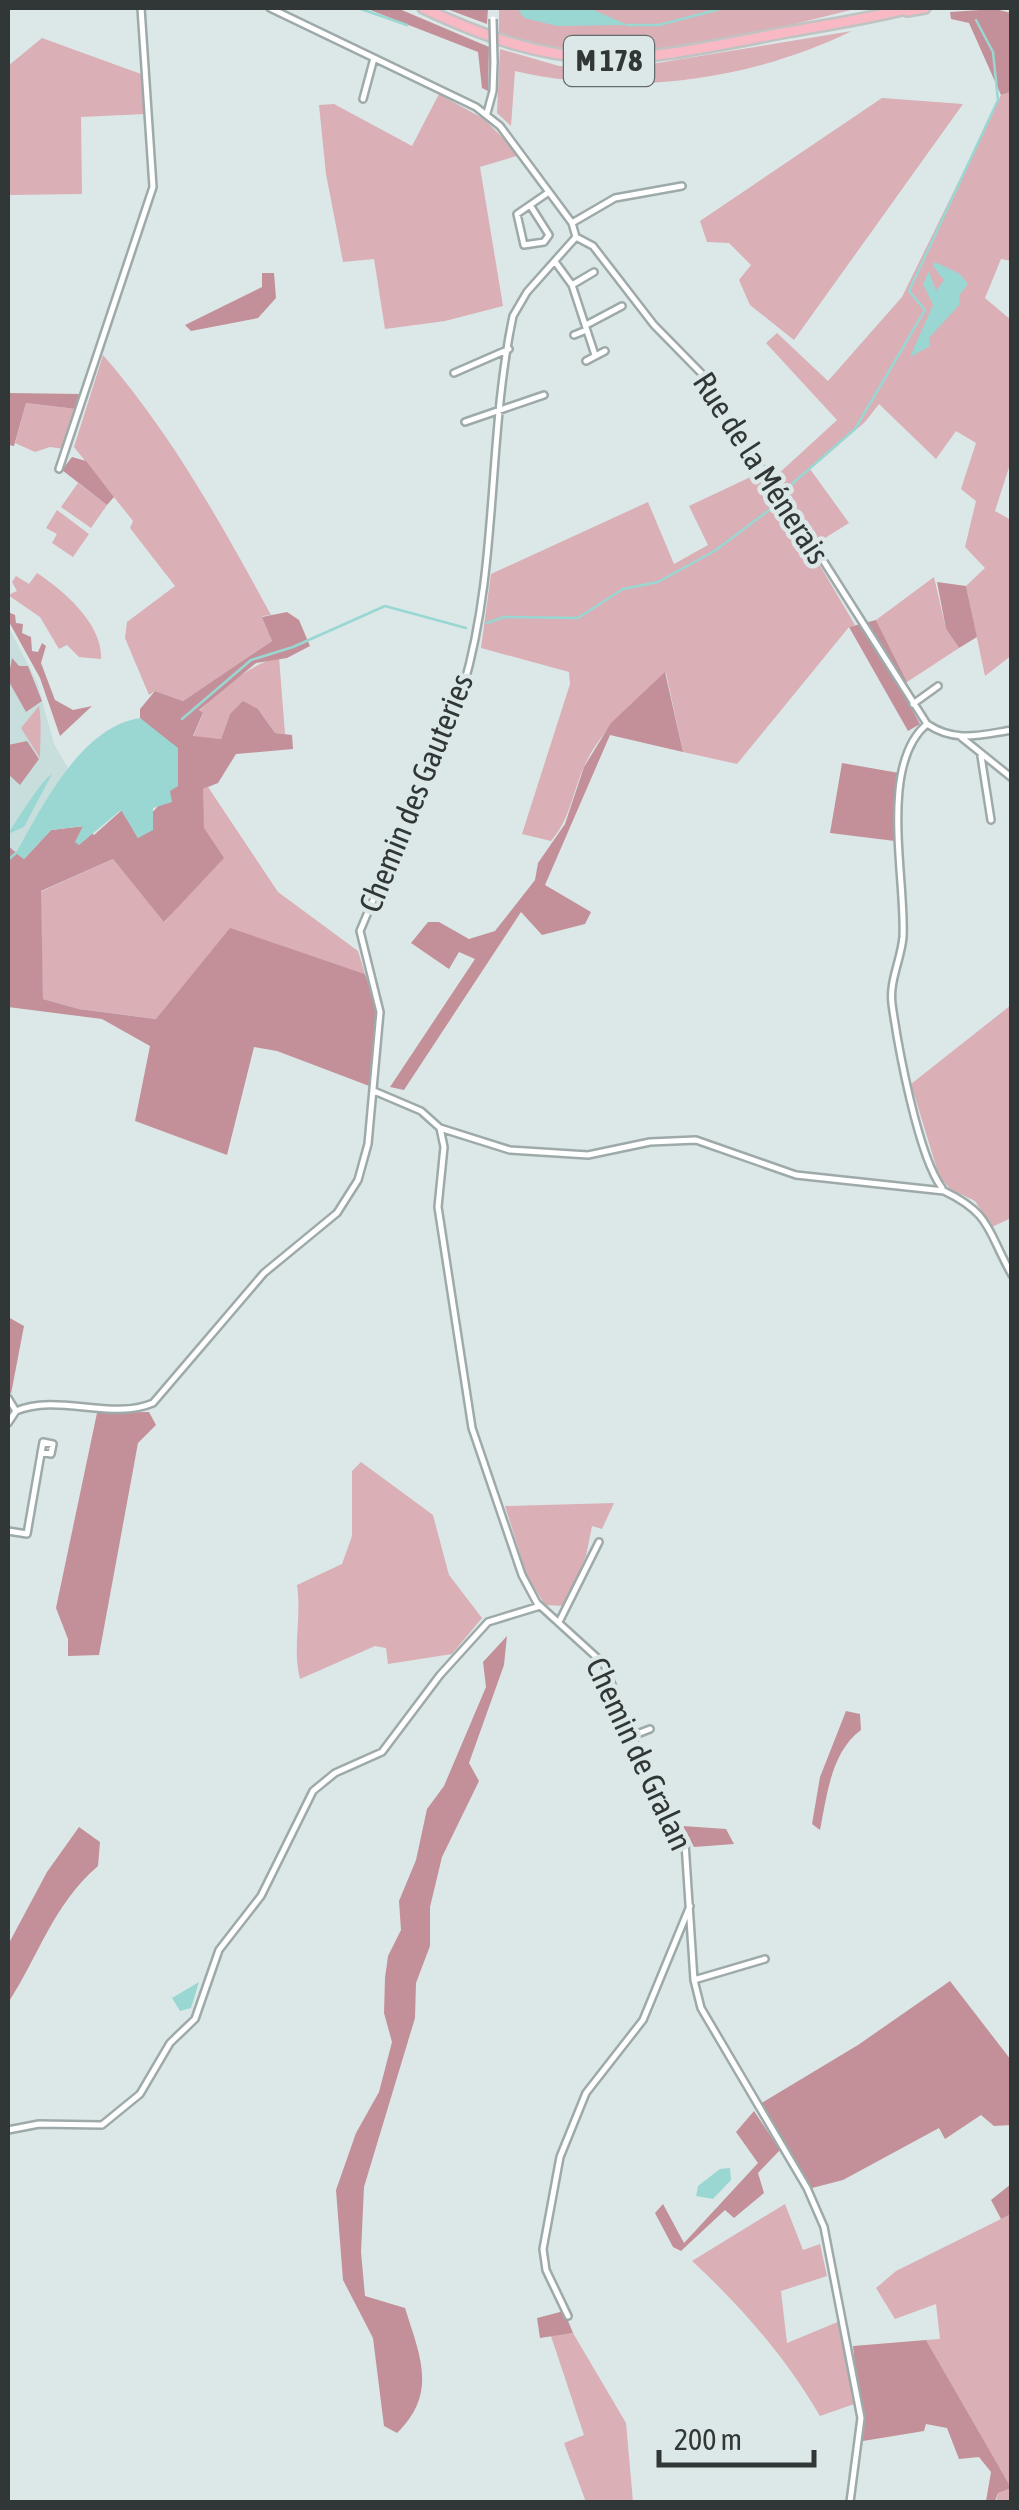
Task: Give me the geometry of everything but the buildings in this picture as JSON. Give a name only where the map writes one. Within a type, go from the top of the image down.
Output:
[{"type":"main road","name":"M 178","points":[[415,8],[522,47],[589,60],[653,58],[910,8]]},
{"type":"main road","name":"M 178","points":[[424,8],[437,15]]},
{"type":"main road","name":"M 178","points":[[786,32],[889,8]]},
{"type":"main road","points":[[870,18],[925,8]]},
{"type":"street","points":[[59,469],[153,187],[141,8]]},
{"type":"street","points":[[270,8],[486,113],[572,223],[576,237]]},
{"type":"street","points":[[486,113],[494,91],[493,8]]},
{"type":"street","points":[[363,99],[374,58]]},
{"type":"street","points":[[572,223],[615,198],[682,186]]},
{"type":"street","points":[[530,205],[549,235],[544,242],[524,246],[517,214],[548,192]]},
{"type":"street","name":"Chemin des Gauteries","points":[[16,1411],[32,1406],[131,1409],[162,1396],[264,1273],[344,1205],[365,1162],[380,1012],[360,931],[463,688],[486,591],[516,309],[576,237]]},
{"type":"street","name":"Rue de la Ménerais","points":[[576,237],[592,246],[654,325],[705,377],[734,431],[786,502],[927,724]]},
{"type":"street","points":[[556,263],[572,285],[595,355]]},
{"type":"street","points":[[572,285],[594,272]]},
{"type":"street","points":[[574,335],[622,306]]},
{"type":"street","points":[[454,373],[509,349]]},
{"type":"street","points":[[586,360],[605,351]]},
{"type":"street","points":[[466,422],[544,395]]},
{"type":"street","points":[[913,704],[938,686]]},
{"type":"street","points":[[944,1190],[933,1172],[915,1111],[891,990],[903,935],[897,868],[902,790],[912,737],[927,724],[947,736],[962,738],[1012,730]]},
{"type":"street","points":[[974,747],[980,735]]},
{"type":"street","points":[[962,738],[1012,778]]},
{"type":"street","points":[[981,756],[990,820]]},
{"type":"street","points":[[374,1091],[421,1111],[440,1128],[480,1144],[555,1155],[605,1154],[650,1142],[696,1140],[796,1175],[944,1190],[965,1199],[982,1214],[1012,1275]]},
{"type":"street","name":"Chemin de Gralan","points":[[440,1128],[444,1146],[438,1207],[472,1428],[522,1575],[540,1606],[604,1664],[659,1800],[685,1843],[694,1980],[706,2022],[806,2188],[824,2228],[861,2418],[850,2502]]},
{"type":"street","points":[[8,1398],[16,1411],[8,1423]]},
{"type":"street","points":[[8,1531],[27,1534],[41,1452]]},
{"type":"street","points":[[560,1621],[600,1542]]},
{"type":"street","points":[[8,2130],[39,2124],[102,2125],[140,2094],[170,2043],[195,2018],[219,1950],[261,1896],[313,1792],[335,1773],[382,1752],[440,1675],[488,1622],[540,1606]]},
{"type":"street","points":[[632,1736],[650,1729]]},
{"type":"street","points":[[568,2316],[546,2270],[543,2248],[560,2158],[586,2092],[643,2020],[691,1903]]},
{"type":"street","points":[[694,1980],[765,1959]]},
{"type":"shaded area","points":[[365,8],[397,8],[489,47],[488,91],[482,88],[478,52]]},
{"type":"shaded area","points":[[444,8],[488,8],[487,24]]},
{"type":"shaded area","points":[[499,8],[859,8],[680,48],[590,52],[544,46],[499,34]]},
{"type":"shaded area","points":[[995,9],[1011,13],[1011,92],[1001,95],[969,23],[951,19],[950,12]]},
{"type":"shaded area","points":[[852,31],[772,62],[687,80],[600,83],[515,71],[511,126],[497,113],[500,49],[559,66],[627,68]]},
{"type":"shaded area","points":[[42,38],[141,74],[145,114],[81,117],[82,194],[8,195],[8,66]]},
{"type":"shaded area","points":[[1011,92],[1011,261],[1001,259],[985,298],[1011,320],[1011,461],[995,511],[1011,520],[1012,655],[985,676],[966,586],[985,568],[965,547],[976,501],[961,489],[976,443],[956,431],[936,459],[879,404],[865,422],[810,469],[849,523],[817,543],[776,476],[837,420],[766,343],[777,333],[828,381],[902,297],[1001,95]]},
{"type":"shaded area","points":[[439,94],[484,119],[520,155],[480,167],[503,306],[445,321],[385,329],[374,259],[343,262],[326,174],[319,105],[334,104],[412,146]]},
{"type":"shaded area","points":[[882,98],[963,104],[794,340],[750,305],[739,280],[751,265],[729,243],[707,242],[700,221]]},
{"type":"shaded area","points":[[262,273],[274,273],[276,298],[258,318],[191,331],[185,325],[262,287]]},
{"type":"shaded area","points":[[103,355],[173,448],[271,615],[262,616],[272,641],[183,701],[155,691],[149,695],[125,638],[127,622],[175,586],[130,528],[133,521],[74,447]]},
{"type":"shaded area","points":[[8,393],[81,394],[76,409],[26,403],[14,446],[8,445]]},
{"type":"shaded area","points":[[26,403],[76,409],[64,449],[50,447],[35,452],[15,443]]},
{"type":"shaded area","points":[[72,457],[86,461],[114,497],[107,505],[62,470]]},
{"type":"shaded area","points":[[759,473],[785,506],[855,625],[849,627],[737,764],[683,752],[666,673],[599,741],[551,841],[522,834],[570,684],[569,672],[481,648],[491,574],[648,502],[674,564],[708,545],[689,506]]},
{"type":"shaded area","points":[[78,483],[107,505],[91,528],[61,507]]},
{"type":"shaded area","points":[[57,510],[89,534],[73,557],[52,543],[57,534],[46,528]]},
{"type":"shaded area","points":[[37,573],[80,609],[96,633],[101,659],[79,657],[67,645],[59,649],[40,617],[8,595],[17,591],[12,582],[16,576],[29,584]]},
{"type":"shaded area","points":[[934,577],[946,629],[959,648],[907,682],[876,620]]},
{"type":"shaded area","points":[[937,582],[966,586],[977,637],[959,648],[946,629]]},
{"type":"shaded area","points":[[8,612],[15,615],[16,623],[23,624],[22,633],[31,637],[32,651],[38,652],[42,643],[46,646],[41,663],[55,700],[73,710],[92,706],[60,736],[40,678],[8,620]]},
{"type":"shaded area","points":[[287,612],[299,620],[310,646],[287,658],[256,663],[199,710],[203,713],[193,736],[221,739],[230,714],[243,701],[258,709],[275,733],[292,735],[293,749],[236,754],[218,783],[203,789],[204,828],[224,858],[164,922],[113,859],[41,891],[43,999],[79,1009],[156,1019],[230,928],[365,974],[377,1010],[372,1087],[277,1051],[254,1047],[227,1155],[135,1121],[150,1046],[102,1019],[8,1007],[8,846],[24,859],[51,830],[85,826],[94,835],[122,810],[138,838],[153,825],[150,815],[159,805],[152,729],[140,718],[140,709],[155,691],[183,701],[272,641],[262,617]]},
{"type":"shaded area","points":[[876,620],[907,682],[900,687],[920,724],[908,731],[849,627]]},
{"type":"shaded area","points":[[8,626],[37,682],[54,744],[69,770],[16,853],[8,846]]},
{"type":"shaded area","points":[[279,657],[285,734],[275,733],[258,709],[230,714],[221,739],[193,737],[203,714],[199,711],[216,694],[246,672]]},
{"type":"shaded area","points":[[12,658],[19,666],[28,666],[42,701],[26,712],[8,680]]},
{"type":"shaded area","points":[[665,672],[683,752],[610,735],[545,885],[591,912],[585,924],[542,935],[521,912],[404,1090],[390,1087],[475,959],[459,952],[449,969],[411,943],[428,922],[439,922],[469,939],[495,931],[535,880],[538,863],[565,824],[584,767],[611,723]]},
{"type":"shaded area","points":[[39,706],[41,725],[40,758],[21,728]]},
{"type":"shaded area","points":[[27,741],[39,759],[20,785],[8,774],[8,745]]},
{"type":"shaded area","points":[[842,763],[899,773],[895,841],[830,833]]},
{"type":"shaded area","points":[[208,787],[278,892],[358,951],[365,974],[230,929],[157,1019],[79,1009],[43,999],[40,892],[113,859],[165,922],[190,876],[199,841],[203,789]]},
{"type":"shaded area","points":[[1011,1005],[1011,1218],[992,1227],[975,1201],[950,1189],[939,1176],[911,1084]]},
{"type":"shaded area","points":[[8,1317],[24,1326],[11,1394],[8,1388]]},
{"type":"shaded area","points":[[149,1412],[156,1425],[138,1443],[99,1655],[68,1656],[68,1639],[56,1608],[97,1413]]},
{"type":"shaded area","points":[[361,1462],[433,1515],[449,1575],[482,1618],[452,1654],[388,1664],[386,1648],[375,1646],[300,1679],[297,1585],[342,1564],[352,1536],[352,1471]]},
{"type":"shaded area","points":[[614,1503],[602,1529],[592,1526],[586,1556],[564,1606],[545,1605],[527,1576],[505,1506]]},
{"type":"shaded area","points":[[507,1636],[504,1665],[469,1763],[479,1781],[442,1857],[430,1907],[430,1946],[416,1983],[415,2018],[364,2187],[361,2252],[365,2296],[405,2308],[420,2358],[422,2389],[418,2403],[397,2433],[384,2426],[373,2338],[343,2280],[336,2190],[356,2133],[379,2092],[392,2042],[384,2013],[388,1956],[401,1930],[399,1901],[416,1860],[427,1809],[444,1786],[486,1687],[483,1662]]},
{"type":"shaded area","points":[[846,1711],[860,1714],[861,1730],[837,1762],[820,1830],[812,1824],[820,1777]]},
{"type":"shaded area","points":[[683,1826],[726,1829],[734,1844],[694,1847]]},
{"type":"shaded area","points":[[79,1827],[100,1842],[98,1866],[69,1897],[8,2003],[8,1945],[47,1872]]},
{"type":"shaded area","points":[[950,1981],[1011,2060],[1011,2125],[994,2126],[981,2115],[945,2139],[939,2128],[843,2180],[812,2188],[760,2104],[858,2045]]},
{"type":"shaded area","points":[[754,2111],[780,2150],[758,2173],[764,2193],[734,2218],[725,2210],[681,2251],[673,2247],[655,2213],[663,2204],[684,2243],[758,2163],[736,2132]]},
{"type":"shaded area","points":[[1011,2184],[1011,2214],[1001,2219],[991,2200]]},
{"type":"shaded area","points":[[785,2204],[803,2250],[820,2244],[827,2276],[781,2291],[787,2343],[840,2321],[857,2403],[820,2416],[762,2334],[692,2261]]},
{"type":"shaded area","points":[[1011,2214],[1011,2502],[996,2502],[998,2493],[1010,2488],[926,2340],[940,2339],[936,2304],[895,2319],[876,2288],[896,2271]]},
{"type":"shaded area","points":[[564,2311],[573,2333],[540,2338],[537,2318]]},
{"type":"shaded area","points":[[573,2333],[626,2423],[633,2502],[586,2502],[564,2443],[584,2435],[551,2336]]},
{"type":"shaded area","points":[[926,2340],[1011,2488],[998,2493],[995,2501],[986,2501],[991,2472],[979,2457],[959,2459],[947,2428],[926,2424],[924,2431],[863,2441],[853,2346]]},
{"type":"water","points":[[517,8],[589,8],[628,25],[557,26],[524,18]]},
{"type":"water","points":[[935,262],[960,274],[968,284],[959,296],[960,304],[929,338],[930,346],[910,357],[933,305],[923,284],[929,271],[936,291],[944,280],[933,266]]},
{"type":"water","points":[[140,718],[178,748],[178,786],[170,791],[172,802],[153,808],[153,830],[138,838],[121,810],[79,845],[75,842],[83,826],[51,830],[24,859],[16,853],[52,792],[82,752],[119,724]]},
{"type":"water","points":[[52,774],[24,827],[8,834],[36,792]]},
{"type":"water","points":[[199,1982],[191,2008],[180,2011],[172,1998]]},
{"type":"water","points":[[730,2168],[731,2180],[713,2199],[696,2196],[698,2186],[720,2169]]},
{"type":"waterway","points":[[358,8],[407,25]]},
{"type":"waterway","points":[[627,25],[659,25],[724,8]]},
{"type":"waterway","points":[[785,490],[855,429],[925,310],[909,291],[998,100],[993,52],[976,20]]},
{"type":"waterway","points":[[487,623],[504,617],[578,618],[623,589],[658,582],[716,550],[777,504]]},
{"type":"waterway","points":[[182,719],[251,660],[293,647],[385,606],[466,628]]},
{"type":"waterway","points":[[8,860],[17,852]]}]
